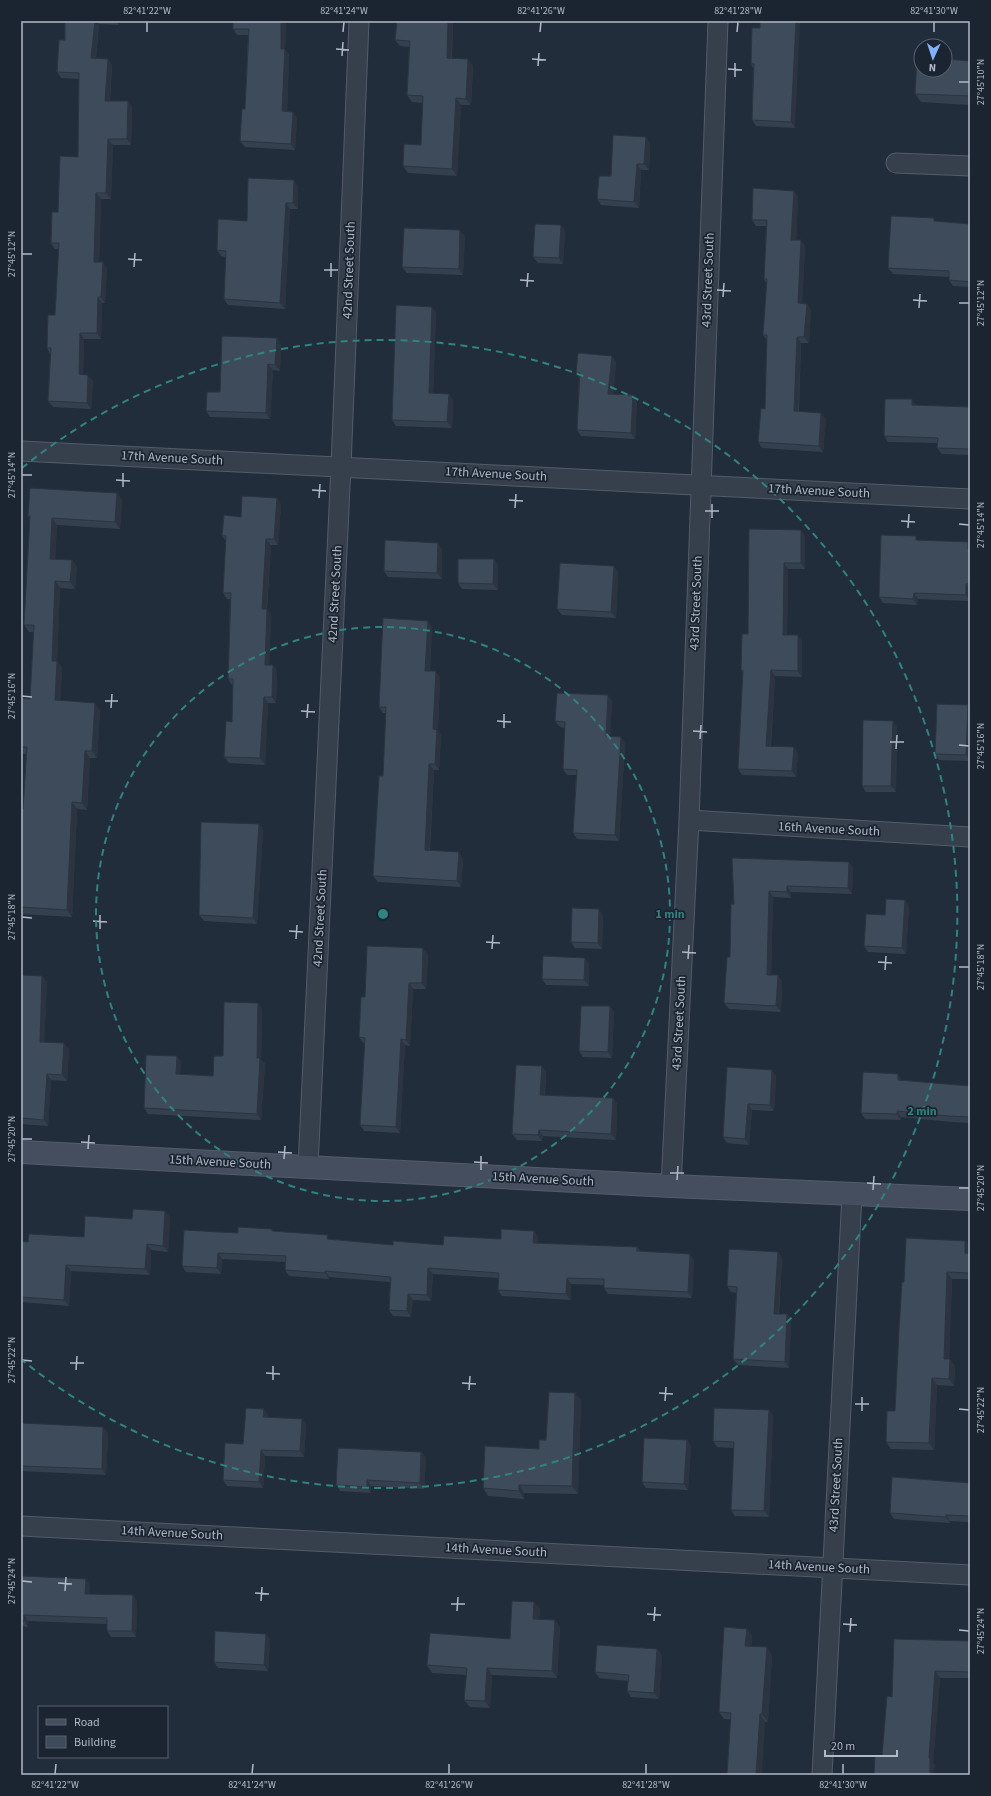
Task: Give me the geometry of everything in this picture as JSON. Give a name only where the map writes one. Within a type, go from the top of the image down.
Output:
[{"type":"street","name":"42nd Street South","points":[[308,1167],[341,466],[359,21]]},
{"type":"street","name":"43rd Street South","points":[[671,1186],[689,820],[718,21]]},
{"type":"street","points":[[896,163],[970,166]]},
{"type":"street","name":"17th Avenue South","points":[[21,451],[970,499]]},
{"type":"street","name":"16th Avenue South","points":[[689,820],[970,837]]},
{"type":"street","name":"15th Avenue South","points":[[21,1152],[671,1186],[970,1199]]},
{"type":"street","name":"43rd Street South","points":[[822,1775],[852,1194]]},
{"type":"street","name":"14th Avenue South","points":[[21,1526],[970,1575]]},
{"type":"building","points":[[65,21],[95,21],[91,58],[108,59],[105,101],[128,101],[127,139],[108,139],[106,193],[96,193],[94,262],[103,262],[101,297],[98,297],[97,333],[80,333],[79,374],[88,375],[87,403],[48,401],[51,348],[47,348],[48,315],[55,315],[59,243],[51,243],[52,212],[58,212],[60,156],[78,157],[79,73],[57,72],[59,40],[65,40]]},
{"type":"building","points":[[233,21],[281,21],[281,49],[285,49],[282,111],[293,112],[291,144],[240,141],[242,109],[245,109],[249,29],[233,29]]},
{"type":"building","points":[[397,21],[448,21],[447,58],[468,59],[466,99],[456,98],[452,169],[403,166],[404,144],[421,145],[423,96],[407,95],[410,41],[395,40]]},
{"type":"building","points":[[760,21],[796,21],[791,122],[752,120],[754,64],[751,64],[752,28],[760,28]]},
{"type":"building","points":[[953,60],[970,61],[970,96],[915,94],[916,78],[953,78]]},
{"type":"building","points":[[613,135],[646,137],[644,164],[637,164],[634,202],[597,199],[599,176],[611,176]]},
{"type":"building","points":[[248,178],[294,180],[293,203],[286,203],[280,303],[224,299],[226,251],[217,250],[218,219],[247,221]]},
{"type":"building","points":[[753,188],[794,191],[791,240],[801,240],[798,303],[807,304],[804,337],[797,337],[794,411],[821,413],[819,446],[758,442],[761,408],[765,409],[767,335],[763,335],[767,279],[764,279],[767,220],[752,220]]},
{"type":"building","points":[[891,216],[934,218],[934,221],[970,224],[970,282],[949,280],[949,271],[888,268]]},
{"type":"building","points":[[535,224],[561,225],[559,258],[533,257]]},
{"type":"building","points":[[404,228],[460,230],[459,269],[402,267]]},
{"type":"building","points":[[396,305],[432,307],[429,393],[449,394],[447,422],[392,420]]},
{"type":"building","points":[[222,336],[277,338],[275,365],[268,364],[266,413],[206,411],[207,392],[220,392]]},
{"type":"building","points":[[578,353],[612,356],[608,394],[633,395],[631,433],[577,430],[580,373],[576,373]]},
{"type":"building","points":[[885,399],[912,399],[912,405],[970,407],[970,449],[937,448],[938,438],[884,436]]},
{"type":"building","points":[[30,488],[117,493],[115,522],[52,518],[50,559],[72,560],[70,582],[55,581],[52,661],[57,661],[55,700],[95,703],[92,751],[85,751],[82,803],[72,802],[67,910],[21,907],[21,809],[23,809],[27,747],[21,747],[21,698],[30,699],[34,625],[24,625],[30,516],[28,516]]},
{"type":"building","points":[[242,496],[277,498],[274,539],[266,539],[262,609],[267,609],[265,665],[273,665],[272,697],[264,697],[260,758],[224,757],[226,721],[232,722],[233,679],[228,679],[231,593],[223,593],[226,536],[222,536],[224,515],[241,517]]},
{"type":"building","points":[[749,529],[801,530],[801,563],[784,563],[783,635],[798,635],[798,671],[771,670],[766,746],[794,747],[792,771],[738,769],[743,670],[741,670],[742,634],[748,634]]},
{"type":"building","points":[[881,535],[916,536],[916,540],[968,542],[968,549],[970,549],[970,584],[966,584],[966,595],[914,593],[913,599],[879,597]]},
{"type":"building","points":[[385,540],[438,543],[437,573],[384,571]]},
{"type":"building","points":[[458,559],[494,559],[493,584],[458,583]]},
{"type":"building","points":[[560,563],[614,566],[611,612],[557,609]]},
{"type":"building","points":[[383,618],[428,621],[425,671],[436,671],[433,729],[437,730],[435,764],[429,764],[425,850],[459,852],[457,881],[373,876],[379,776],[383,776],[386,707],[379,707]]},
{"type":"building","points":[[557,693],[608,695],[606,736],[621,737],[615,835],[573,833],[577,770],[563,769],[565,722],[555,721]]},
{"type":"building","points":[[937,704],[968,705],[966,755],[935,754]]},
{"type":"building","points":[[863,720],[893,721],[891,786],[862,786]]},
{"type":"building","points":[[201,822],[259,824],[253,918],[199,915]]},
{"type":"building","points":[[732,858],[849,862],[848,888],[787,886],[787,892],[769,891],[767,975],[778,975],[776,1006],[724,1003],[727,957],[730,957],[731,904],[734,904]]},
{"type":"building","points":[[886,899],[905,900],[902,948],[864,946],[866,914],[885,915]]},
{"type":"building","points":[[572,908],[599,909],[598,943],[571,942]]},
{"type":"building","points":[[367,946],[423,948],[422,983],[409,983],[406,1040],[401,1039],[396,1127],[360,1125],[365,1038],[359,1037],[361,997],[365,997]]},
{"type":"building","points":[[543,956],[585,958],[584,980],[542,979]]},
{"type":"building","points":[[21,975],[42,976],[40,1042],[64,1043],[62,1075],[47,1074],[44,1120],[21,1118]]},
{"type":"building","points":[[224,1002],[258,1003],[257,1058],[260,1058],[257,1114],[144,1108],[146,1055],[177,1056],[176,1074],[213,1076],[214,1056],[223,1056]]},
{"type":"building","points":[[581,1006],[610,1006],[608,1052],[579,1051]]},
{"type":"building","points":[[516,1065],[542,1066],[540,1095],[613,1098],[611,1134],[539,1130],[538,1135],[512,1134]]},
{"type":"building","points":[[727,1067],[772,1070],[770,1105],[748,1104],[745,1139],[723,1137]]},
{"type":"building","points":[[863,1072],[898,1074],[898,1080],[970,1086],[970,1117],[897,1111],[897,1114],[861,1113]]},
{"type":"building","points":[[133,1209],[165,1211],[163,1246],[147,1244],[145,1269],[66,1265],[64,1300],[21,1297],[21,1241],[28,1242],[29,1234],[84,1237],[85,1216],[132,1219]]},
{"type":"building","points":[[238,1227],[328,1235],[327,1239],[393,1245],[393,1241],[443,1245],[444,1236],[501,1239],[501,1229],[534,1231],[533,1243],[637,1247],[637,1251],[690,1254],[688,1292],[604,1288],[604,1279],[567,1278],[566,1294],[498,1290],[499,1273],[428,1268],[427,1295],[408,1294],[407,1311],[389,1310],[391,1277],[325,1271],[325,1273],[285,1270],[286,1256],[218,1253],[217,1268],[182,1266],[184,1230],[238,1233]]},
{"type":"building","points":[[906,1238],[965,1241],[965,1253],[970,1254],[970,1273],[947,1272],[944,1359],[950,1359],[949,1379],[932,1378],[929,1443],[886,1442],[887,1411],[895,1411],[899,1329],[902,1282],[904,1282]]},
{"type":"building","points":[[729,1249],[778,1252],[774,1314],[787,1314],[785,1362],[733,1359],[737,1287],[727,1286]]},
{"type":"building","points":[[549,1392],[575,1393],[572,1486],[519,1485],[519,1491],[483,1488],[485,1446],[539,1449],[539,1440],[546,1440]]},
{"type":"building","points":[[246,1408],[264,1409],[263,1417],[302,1419],[300,1451],[261,1450],[259,1482],[223,1480],[225,1443],[243,1444]]},
{"type":"building","points":[[714,1408],[769,1410],[764,1511],[731,1510],[734,1442],[713,1441]]},
{"type":"building","points":[[21,1423],[103,1427],[102,1469],[21,1466]]},
{"type":"building","points":[[644,1438],[687,1440],[684,1484],[642,1482]]},
{"type":"building","points":[[338,1448],[421,1452],[420,1483],[367,1480],[367,1487],[336,1485]]},
{"type":"building","points":[[892,1477],[970,1483],[970,1516],[946,1515],[946,1517],[890,1513]]},
{"type":"building","points":[[21,1576],[86,1579],[85,1594],[133,1595],[132,1631],[107,1631],[107,1618],[24,1615],[24,1621],[21,1621]]},
{"type":"building","points":[[512,1601],[534,1602],[533,1619],[555,1620],[552,1671],[487,1668],[485,1701],[464,1700],[467,1668],[427,1665],[430,1633],[510,1639]]},
{"type":"building","points":[[724,1627],[747,1629],[745,1646],[767,1647],[762,1714],[760,1714],[756,1775],[727,1775],[731,1713],[719,1712]]},
{"type":"building","points":[[215,1631],[266,1634],[264,1665],[214,1662]]},
{"type":"building","points":[[894,1639],[970,1641],[970,1672],[935,1671],[929,1758],[930,1775],[874,1775],[875,1756],[882,1756],[887,1696],[892,1697]]},
{"type":"building","points":[[597,1645],[657,1649],[654,1693],[627,1691],[629,1675],[595,1672]]}]
